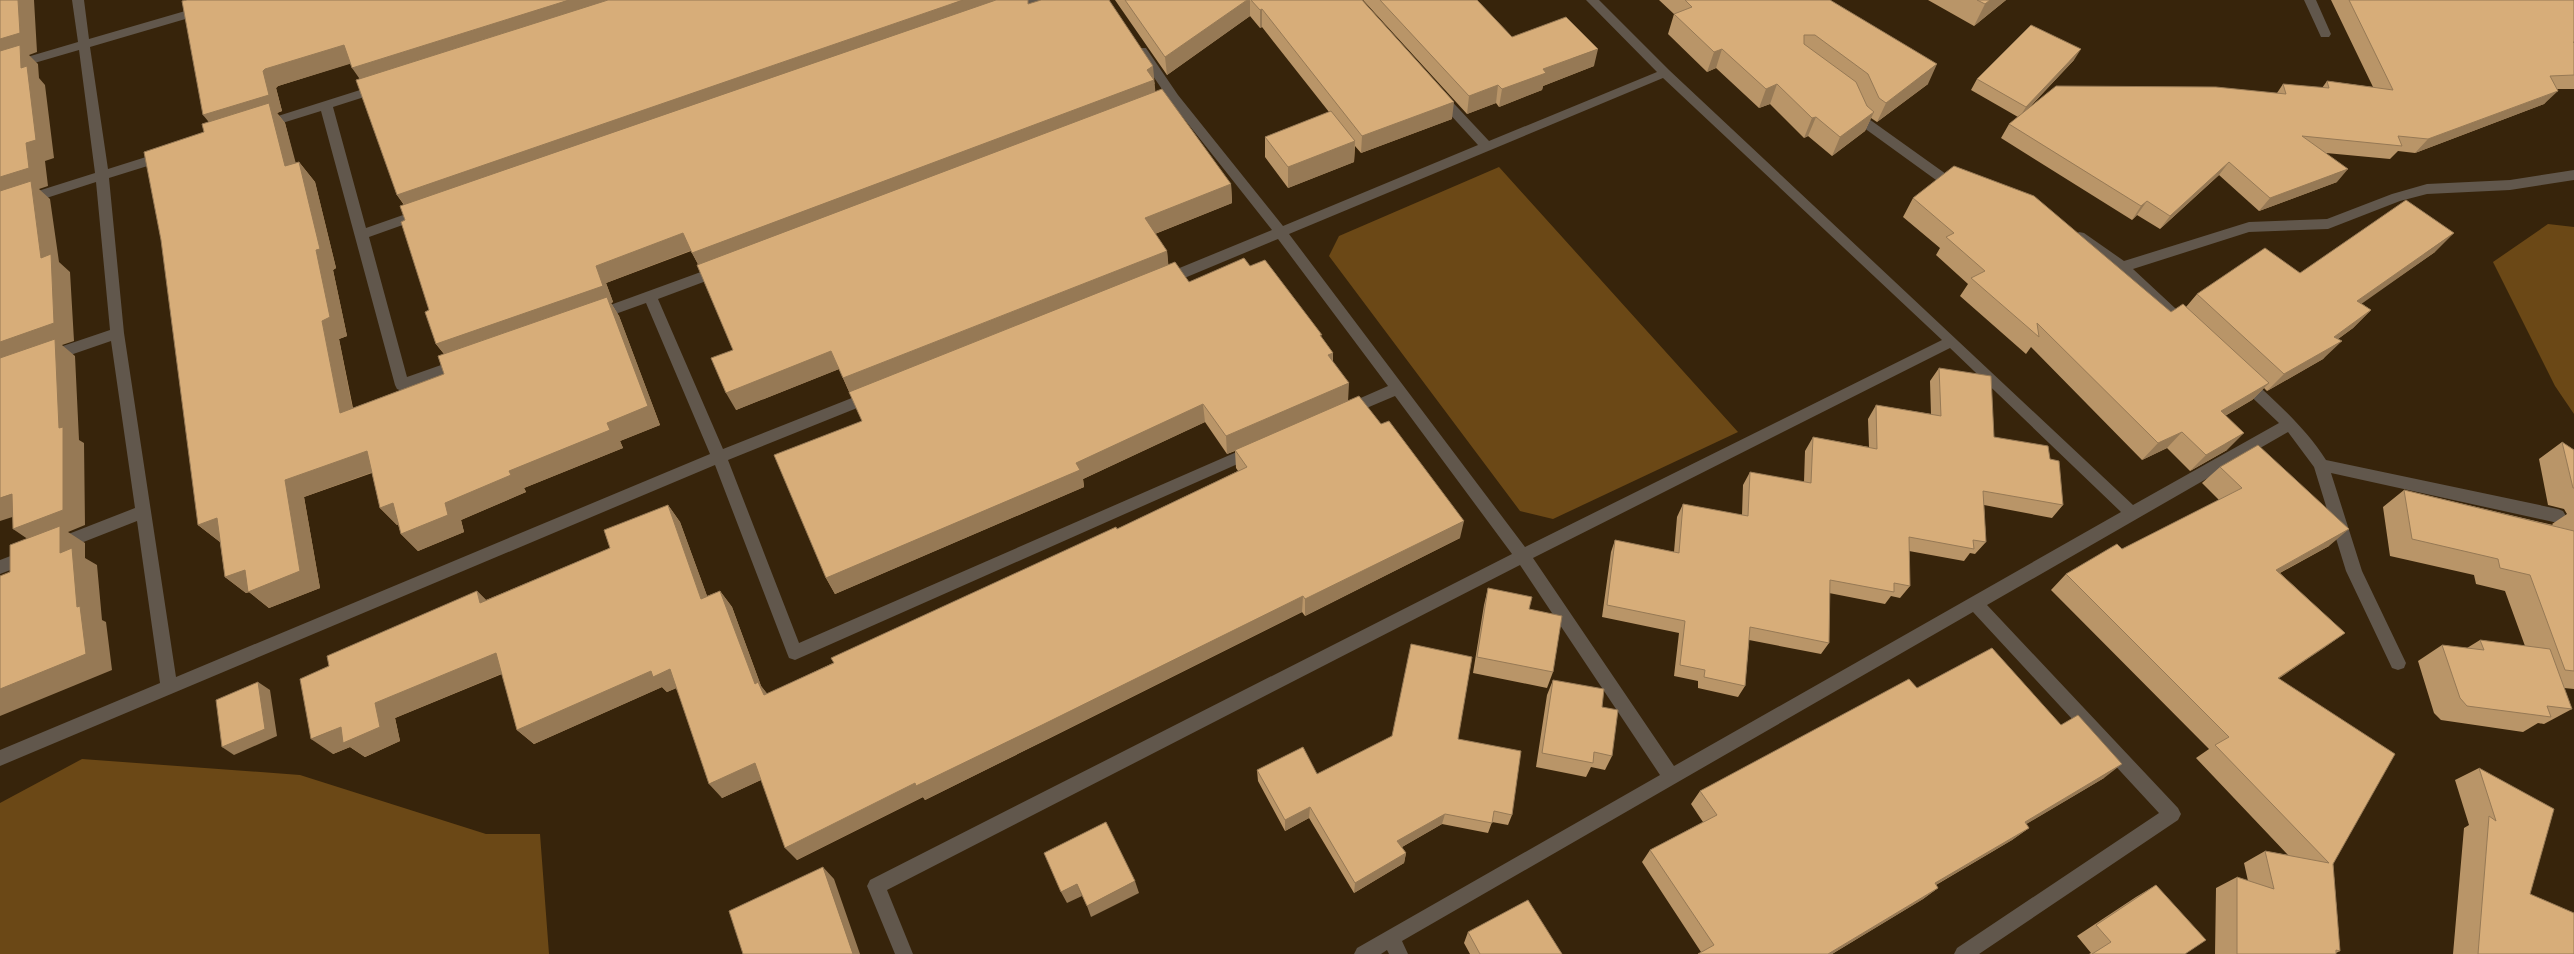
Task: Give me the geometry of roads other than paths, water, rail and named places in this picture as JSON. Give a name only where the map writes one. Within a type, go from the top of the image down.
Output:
[{"type":"street","points":[[78,0],[102,176],[117,333],[169,688]]},
{"type":"street","points":[[0,69],[236,0]]},
{"type":"street","points":[[996,13],[1033,0]]},
{"type":"street","points":[[1592,0],[1664,73],[1952,340],[2132,513]]},
{"type":"street","points":[[2310,0],[2326,34]]},
{"type":"street","points":[[1135,41],[1170,100],[1281,233],[1523,556],[1672,778]]},
{"type":"street","points":[[1152,285],[1664,73]]},
{"type":"street","points":[[252,128],[393,83]]},
{"type":"street","points":[[1432,88],[1486,146]]},
{"type":"street","points":[[1854,98],[1864,122],[1942,177],[1977,190]]},
{"type":"street","points":[[326,105],[402,385],[475,359]]},
{"type":"street","points":[[0,208],[176,152]]},
{"type":"street","points":[[2122,266],[2248,227],[2328,224],[2397,197],[2427,189],[2510,185],[2574,176]]},
{"type":"street","points":[[361,234],[436,208]]},
{"type":"street","points":[[2069,230],[2122,266],[2192,332]]},
{"type":"street","points":[[586,320],[733,265]]},
{"type":"street","points":[[650,297],[719,457],[795,653],[1270,444]]},
{"type":"street","points":[[36,361],[117,333]]},
{"type":"street","points":[[904,954],[876,886],[1523,556],[1952,340]]},
{"type":"street","points":[[2234,372],[2290,424],[2307,443],[2321,466],[2354,571],[2398,662]]},
{"type":"street","points":[[1334,416],[1398,388]]},
{"type":"street","points":[[0,758],[719,457],[885,391]]},
{"type":"street","points":[[1363,954],[1395,946],[1672,778],[1974,602],[2290,424]]},
{"type":"street","points":[[2321,466],[2558,516]]},
{"type":"street","points":[[0,567],[143,512]]},
{"type":"street","points":[[1963,954],[2172,814],[1974,602]]}]
